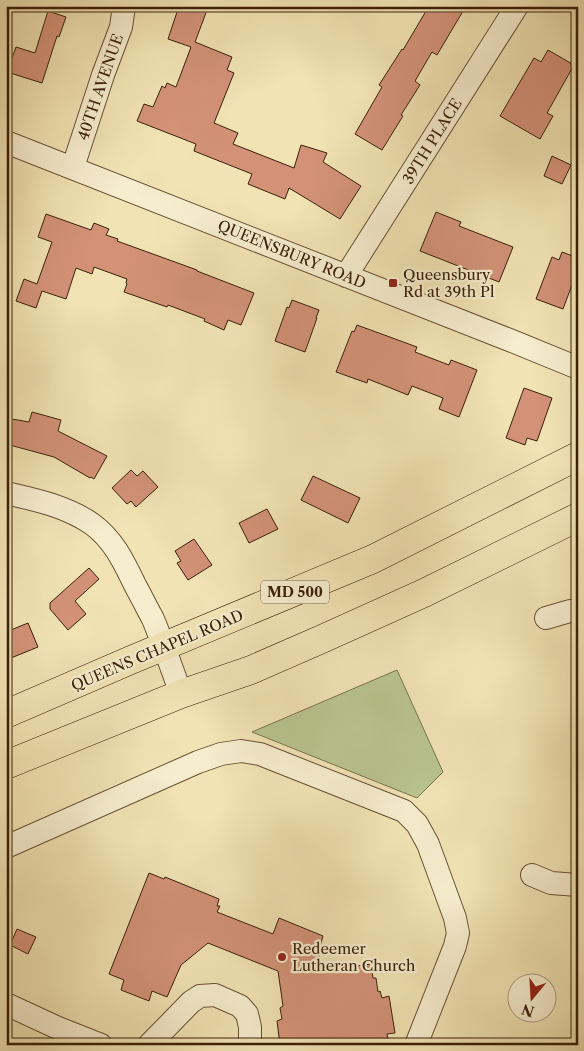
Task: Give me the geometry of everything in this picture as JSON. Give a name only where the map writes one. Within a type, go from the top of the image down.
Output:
[{"type":"main road","name":"QUEENS CHAPEL ROAD","points":[[6,714],[373,559],[578,456]]},
{"type":"main road","points":[[6,765],[181,694],[251,670],[424,593],[578,517]]},
{"type":"street","name":"40TH AVENUE","points":[[73,167],[121,27],[124,6]]},
{"type":"street","name":"39TH PLACE","points":[[346,276],[517,6]]},
{"type":"street","name":"QUEENSBURY ROAD","points":[[6,142],[578,368]]},
{"type":"street","points":[[6,494],[52,504],[91,523],[103,533],[114,546],[153,620],[181,694]]},
{"type":"street","points":[[546,618],[570,611],[578,612]]},
{"type":"street","points":[[6,847],[198,762],[221,754],[241,751],[260,754],[404,811],[417,824],[428,844],[455,918],[458,933],[456,946],[416,1045]]},
{"type":"street","points":[[532,875],[551,882],[578,885]]},
{"type":"street","points":[[149,1045],[191,1002],[200,996],[215,995],[240,1006],[247,1014],[250,1027],[250,1045]]},
{"type":"street","points":[[6,1004],[101,1045]]},
{"type":"green space","points":[[397,670],[443,772],[417,798],[252,732]]},
{"type":"building","points":[[179,6],[195,6],[207,10],[195,42],[232,57],[227,70],[234,73],[214,123],[238,133],[233,144],[294,168],[301,145],[327,153],[323,162],[361,186],[340,219],[289,188],[285,199],[248,184],[252,174],[194,151],[196,144],[137,121],[144,104],[153,107],[162,86],[165,88],[167,83],[176,87],[191,47],[168,39]]},
{"type":"building","points":[[429,6],[466,6],[437,55],[432,52],[415,81],[420,85],[382,150],[355,134],[382,87],[379,85],[403,50]]},
{"type":"building","points":[[48,11],[66,17],[59,37],[57,36],[42,83],[7,72],[16,47],[35,53]]},
{"type":"building","points":[[548,50],[574,65],[547,113],[553,116],[540,139],[500,116],[534,58],[541,62]]},
{"type":"building","points":[[552,156],[571,165],[562,184],[544,176]]},
{"type":"building","points":[[436,212],[461,222],[459,226],[513,247],[499,282],[420,251]]},
{"type":"building","points":[[46,214],[91,230],[94,223],[109,229],[106,235],[118,239],[117,241],[254,293],[241,325],[228,320],[224,330],[204,321],[205,319],[168,305],[167,307],[124,292],[127,279],[94,267],[92,274],[76,268],[66,299],[42,291],[36,308],[16,301],[24,279],[37,284],[52,242],[38,237]]},
{"type":"building","points":[[562,252],[578,258],[578,269],[563,309],[536,299],[552,257],[559,260]]},
{"type":"building","points":[[292,300],[319,310],[305,352],[275,341],[287,307],[289,308]]},
{"type":"building","points":[[357,325],[417,347],[415,352],[449,365],[451,360],[477,370],[459,417],[439,409],[443,398],[412,386],[408,395],[368,379],[367,383],[336,372],[352,331],[354,332]]},
{"type":"building","points":[[524,388],[552,398],[537,441],[527,438],[525,445],[506,438]]},
{"type":"building","points":[[32,412],[61,420],[58,431],[107,456],[94,479],[54,457],[6,444],[6,418],[29,422]]},
{"type":"building","points":[[131,470],[137,476],[143,471],[158,487],[136,507],[131,501],[127,504],[112,488]]},
{"type":"building","points":[[313,476],[360,498],[348,523],[301,500]]},
{"type":"building","points":[[267,509],[278,529],[249,543],[239,523]]},
{"type":"building","points":[[194,539],[212,565],[188,580],[177,563],[181,561],[175,551]]},
{"type":"building","points":[[89,568],[99,579],[75,601],[86,614],[68,630],[50,609],[50,603]]},
{"type":"building","points":[[28,623],[38,647],[6,660],[6,632]]},
{"type":"building","name":"Redeemer Lutheran Church","points":[[149,873],[164,879],[165,877],[219,899],[217,906],[220,906],[217,912],[273,934],[279,918],[323,936],[319,950],[321,971],[371,964],[378,992],[380,991],[382,998],[389,996],[395,1033],[387,1034],[386,1045],[280,1045],[277,1021],[282,1019],[280,1008],[283,1006],[278,971],[208,943],[181,965],[167,997],[152,991],[149,1001],[121,990],[124,980],[109,974]]},
{"type":"building","points":[[17,929],[36,937],[28,954],[10,945]]},
{"type":"place","name":"Queensbury Rd at 39th Pl","points":[[393,283]]},
{"type":"place","name":"Redeemer Lutheran Church","points":[[282,957]]}]
